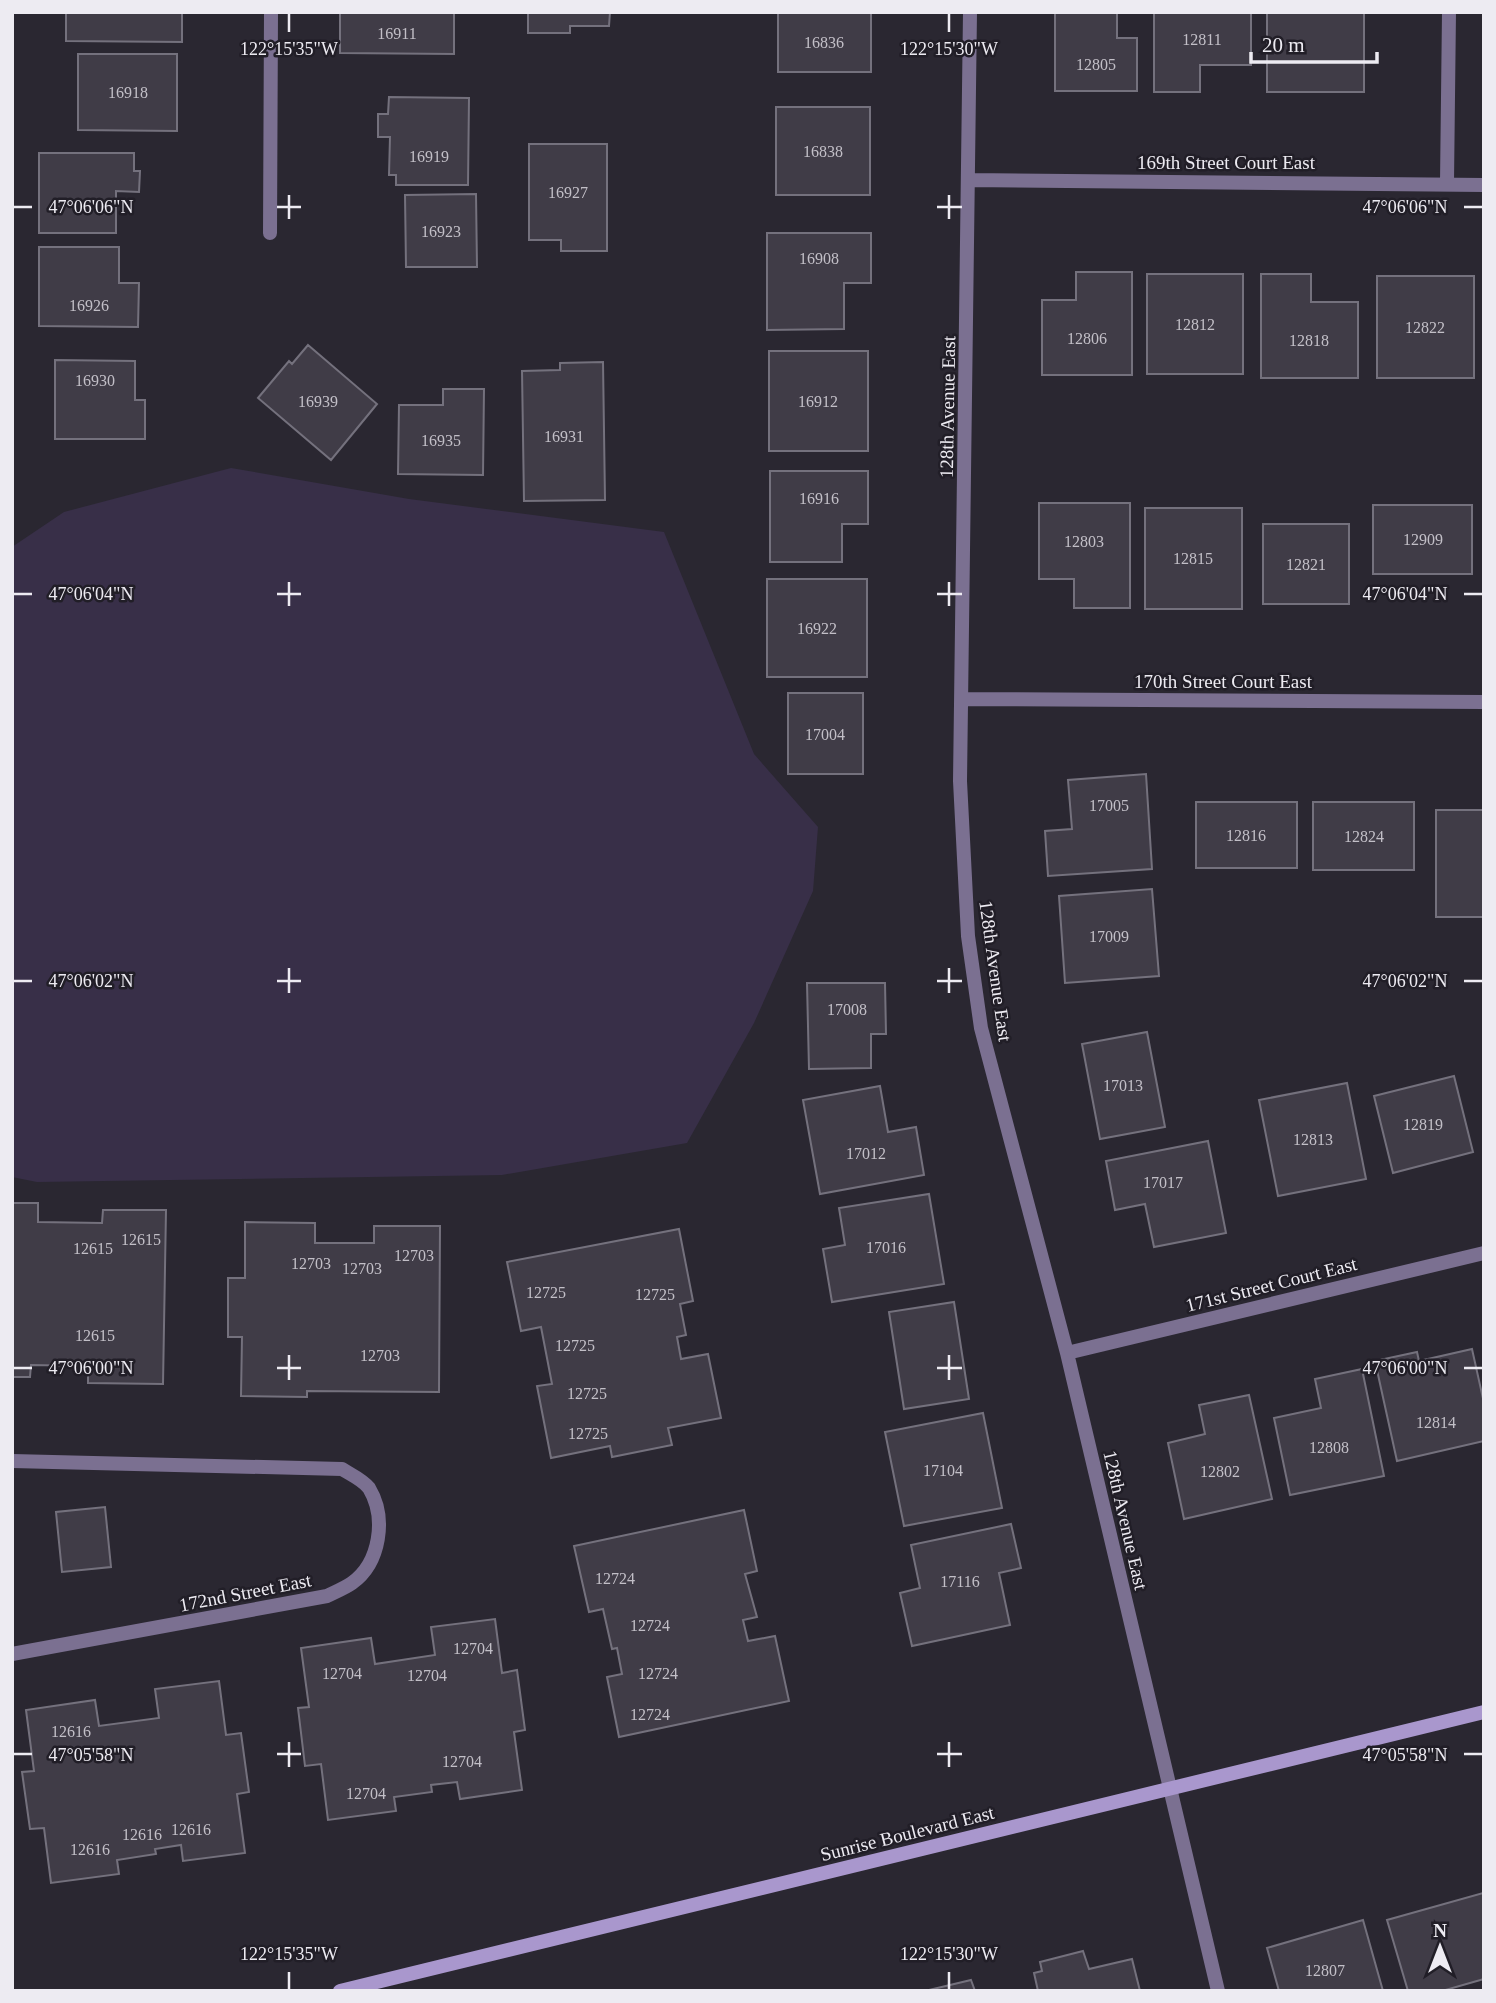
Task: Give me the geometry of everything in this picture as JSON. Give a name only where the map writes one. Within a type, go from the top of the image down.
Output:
[{"type":"street","points":[[270,233],[271,12]]},
{"type":"street","name":"128th Avenue East","points":[[970,12],[960,781],[968,936],[981,1028],[1067,1353],[1218,1991]]},
{"type":"street","points":[[1447,183],[1449,12]]},
{"type":"street","name":"169th Street Court East","points":[[968,180],[1484,185]]},
{"type":"street","name":"170th Street Court East","points":[[962,699],[1484,702]]},
{"type":"street","name":"171st Street Court East","points":[[1067,1353],[1484,1253]]},
{"type":"street","name":"172nd Street East","points":[[12,1461],[342,1469],[368,1486],[378,1509],[378,1540],[371,1563],[353,1583],[327,1596],[12,1654]]},
{"type":"street","name":"Sunrise Boulevard East","points":[[340,1991],[1484,1712]]},
{"type":"shaded area","points":[[231,468],[409,499],[664,532],[754,754],[818,827],[813,891],[754,1023],[687,1143],[502,1175],[37,1182],[12,1177],[12,547],[64,512]]},
{"type":"building","points":[[66,12],[182,12],[182,42],[66,41]]},
{"type":"building","points":[[340,12],[454,12],[454,54],[340,53]]},
{"type":"building","points":[[528,12],[610,12],[609,26],[570,26],[570,33],[528,33]]},
{"type":"building","points":[[778,12],[871,12],[871,72],[778,72]]},
{"type":"building","points":[[1055,12],[1117,12],[1117,38],[1137,38],[1137,91],[1055,91]]},
{"type":"building","points":[[1154,12],[1251,12],[1251,65],[1200,65],[1200,92],[1154,92]]},
{"type":"building","points":[[1267,12],[1364,12],[1364,92],[1267,92]]},
{"type":"building","points":[[78,54],[177,54],[177,131],[78,130]]},
{"type":"building","points":[[389,97],[469,98],[468,185],[396,185],[396,175],[389,175],[390,137],[378,137],[378,114],[388,114]]},
{"type":"building","points":[[776,107],[870,107],[870,195],[776,195]]},
{"type":"building","points":[[529,144],[607,144],[607,251],[561,251],[561,240],[529,240]]},
{"type":"building","points":[[39,153],[134,153],[134,171],[140,171],[139,192],[116,191],[116,233],[39,233]]},
{"type":"building","points":[[476,194],[477,267],[406,267],[405,195]]},
{"type":"building","points":[[767,233],[871,233],[871,283],[844,283],[844,329],[767,330]]},
{"type":"building","points":[[39,247],[119,247],[119,283],[139,283],[138,327],[39,326]]},
{"type":"building","points":[[1076,272],[1132,272],[1132,375],[1042,375],[1042,300],[1076,300]]},
{"type":"building","points":[[1147,274],[1243,274],[1243,374],[1147,374]]},
{"type":"building","points":[[1261,274],[1311,274],[1311,302],[1358,302],[1358,378],[1261,378]]},
{"type":"building","points":[[1377,276],[1474,276],[1474,378],[1377,378]]},
{"type":"building","points":[[308,345],[377,404],[331,460],[258,398],[289,361],[292,364]]},
{"type":"building","points":[[769,351],[868,351],[868,451],[769,451]]},
{"type":"building","points":[[55,360],[135,361],[135,400],[145,400],[145,439],[55,439]]},
{"type":"building","points":[[603,362],[605,500],[524,501],[522,371],[560,370],[560,363]]},
{"type":"building","points":[[443,389],[484,389],[483,475],[398,474],[399,405],[443,405]]},
{"type":"building","points":[[770,471],[868,471],[868,524],[842,524],[842,562],[770,562]]},
{"type":"building","points":[[1039,503],[1130,503],[1130,608],[1074,608],[1074,579],[1039,579]]},
{"type":"building","points":[[1373,505],[1472,505],[1472,574],[1373,574]]},
{"type":"building","points":[[1145,508],[1242,508],[1242,609],[1145,609]]},
{"type":"building","points":[[1263,524],[1349,524],[1349,604],[1263,604]]},
{"type":"building","points":[[767,579],[867,579],[867,677],[767,677]]},
{"type":"building","points":[[788,693],[863,693],[863,774],[788,774]]},
{"type":"building","points":[[1146,774],[1152,869],[1048,876],[1045,831],[1072,829],[1068,780]]},
{"type":"building","points":[[1196,802],[1297,802],[1297,868],[1196,868]]},
{"type":"building","points":[[1313,802],[1414,802],[1414,870],[1313,870]]},
{"type":"building","points":[[1436,810],[1484,810],[1484,917],[1436,917]]},
{"type":"building","points":[[1152,889],[1159,976],[1065,983],[1059,896]]},
{"type":"building","points":[[807,983],[885,983],[886,1034],[871,1034],[871,1068],[809,1069]]},
{"type":"building","points":[[1147,1032],[1165,1127],[1100,1139],[1082,1044]]},
{"type":"building","points":[[1454,1076],[1473,1152],[1393,1173],[1374,1096]]},
{"type":"building","points":[[1347,1083],[1366,1179],[1278,1196],[1259,1100]]},
{"type":"building","points":[[880,1086],[888,1132],[916,1127],[924,1175],[820,1194],[803,1100]]},
{"type":"building","points":[[1208,1141],[1226,1233],[1154,1247],[1145,1204],[1115,1210],[1106,1161]]},
{"type":"building","points":[[929,1194],[944,1284],[832,1302],[823,1249],[845,1245],[839,1208]]},
{"type":"building","points":[[12,1203],[38,1203],[38,1222],[102,1223],[103,1210],[166,1210],[163,1384],[88,1383],[88,1366],[31,1365],[30,1377],[12,1377]]},
{"type":"building","points":[[245,1222],[315,1223],[315,1243],[374,1243],[374,1226],[440,1226],[439,1392],[307,1391],[307,1397],[241,1396],[242,1337],[228,1337],[228,1278],[245,1278]]},
{"type":"building","points":[[679,1229],[693,1301],[680,1304],[686,1335],[677,1337],[681,1359],[708,1354],[721,1418],[668,1428],[672,1445],[612,1457],[610,1446],[551,1458],[537,1386],[552,1384],[541,1327],[521,1331],[507,1262]]},
{"type":"building","points":[[954,1302],[969,1399],[904,1409],[889,1312]]},
{"type":"building","points":[[1472,1349],[1484,1403],[1484,1441],[1397,1461],[1375,1361],[1417,1352],[1419,1361]]},
{"type":"building","points":[[1362,1369],[1384,1476],[1290,1495],[1274,1418],[1321,1408],[1315,1379]]},
{"type":"building","points":[[1249,1395],[1272,1499],[1184,1519],[1168,1443],[1205,1434],[1199,1405]]},
{"type":"building","points":[[983,1413],[1002,1508],[904,1526],[885,1432]]},
{"type":"building","points":[[105,1507],[111,1567],[62,1572],[56,1512]]},
{"type":"building","points":[[744,1510],[757,1571],[745,1574],[757,1617],[743,1620],[748,1641],[775,1636],[789,1701],[619,1737],[607,1677],[622,1674],[617,1648],[612,1649],[603,1609],[589,1612],[574,1546]]},
{"type":"building","points":[[1011,1524],[1021,1568],[999,1573],[1010,1625],[912,1646],[900,1593],[920,1588],[911,1545]]},
{"type":"building","points":[[495,1619],[502,1673],[517,1670],[525,1730],[514,1732],[522,1790],[460,1799],[457,1782],[431,1785],[432,1792],[394,1797],[396,1811],[328,1820],[321,1764],[305,1766],[298,1708],[309,1707],[301,1648],[371,1638],[375,1664],[435,1655],[431,1627]]},
{"type":"building","points":[[219,1681],[226,1735],[241,1733],[249,1792],[237,1794],[245,1853],[183,1861],[181,1845],[155,1849],[156,1854],[117,1860],[119,1874],[51,1883],[44,1828],[30,1829],[22,1772],[34,1771],[26,1710],[95,1700],[99,1726],[159,1718],[155,1689]]},
{"type":"building","points":[[1483,1893],[1484,1979],[1442,1991],[1408,1991],[1387,1920]]},
{"type":"building","points":[[1363,1920],[1383,1991],[1279,1991],[1267,1948]]},
{"type":"building","points":[[1083,1951],[1089,1969],[1132,1959],[1140,1991],[1038,1991],[1034,1973],[1042,1971],[1040,1962]]},
{"type":"building","points":[[971,1980],[975,1991],[929,1990]]}]
